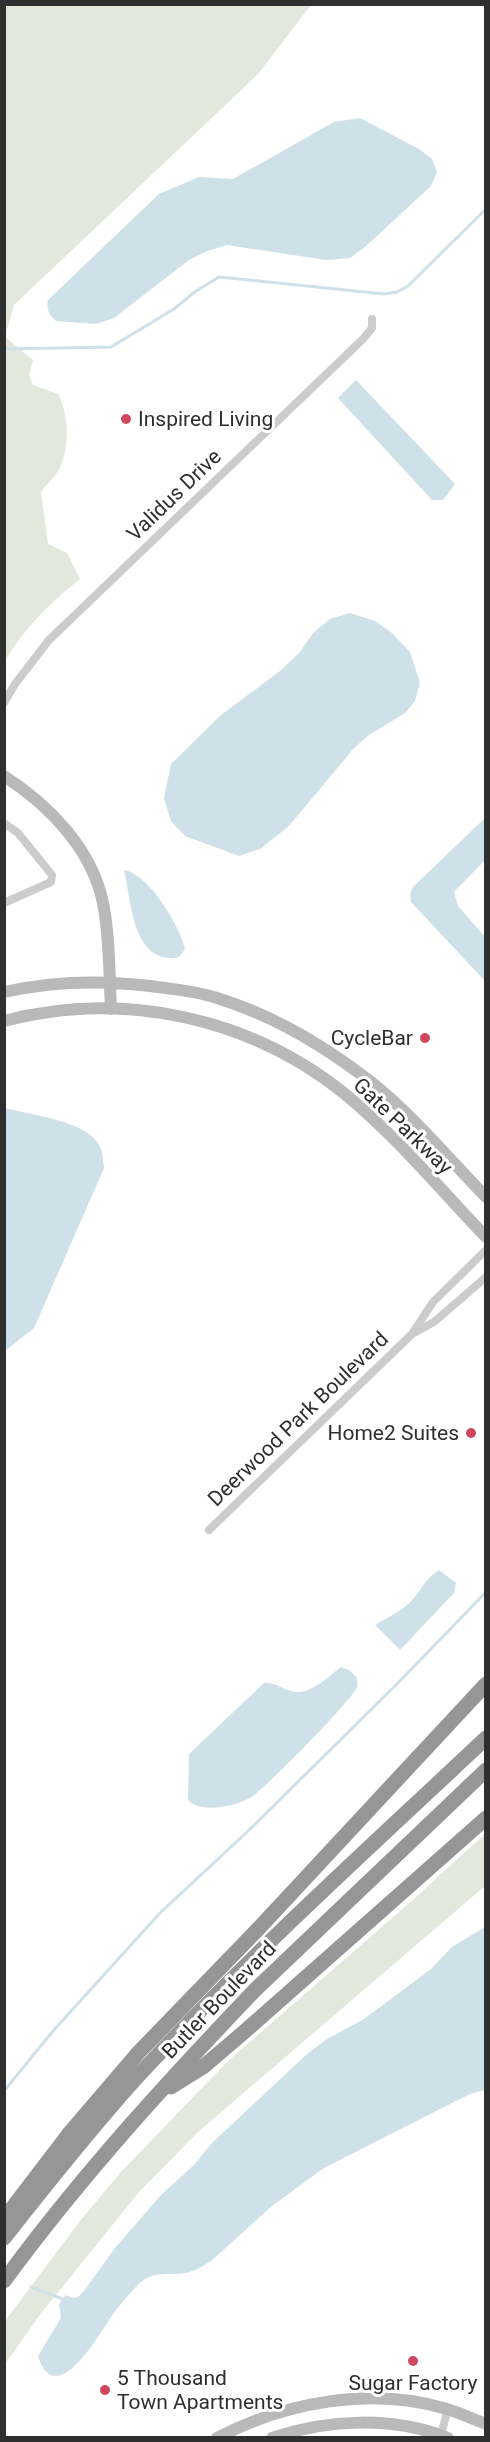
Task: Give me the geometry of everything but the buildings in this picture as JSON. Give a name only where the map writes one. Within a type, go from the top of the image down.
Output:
[{"type":"highway","points":[[4,2219],[74,2127],[139,2052],[260,1927],[486,1684]]},
{"type":"highway","name":"Butler Boulevard","points":[[4,2238],[85,2138],[172,2041],[256,1956],[486,1738]]},
{"type":"highway","name":"Butler Boulevard","points":[[4,2281],[60,2206],[153,2098],[256,1989],[486,1770]]},
{"type":"highway","points":[[153,2098],[203,2067],[220,2053],[486,1818]]},
{"type":"main road","points":[[4,776],[31,793],[63,824],[86,858],[103,902],[111,1009]]},
{"type":"main road","name":"Gate Parkway","points":[[4,992],[58,983],[109,981],[216,997],[283,1024],[311,1040],[377,1087],[486,1197]]},
{"type":"main road","name":"Gate Parkway","points":[[4,1021],[66,1009],[111,1009],[168,1014],[249,1037],[306,1066],[339,1089],[370,1116],[486,1237]]},
{"type":"main road","points":[[217,2438],[254,2421],[309,2405],[335,2401],[378,2399],[422,2403],[448,2409],[486,2424]]},
{"type":"main road","points":[[272,2438],[308,2428],[342,2423],[406,2426],[443,2437]]},
{"type":"street","name":"Validus Drive","points":[[4,703],[15,684],[49,640],[363,339],[372,328],[372,319]]},
{"type":"street","points":[[4,823],[18,833],[52,875],[51,882],[4,903]]},
{"type":"street","name":"Deerwood Park Boulevard","points":[[412,1335],[433,1302],[486,1250]]},
{"type":"street","name":"Deerwood Park Boulevard","points":[[209,1530],[412,1335],[434,1322],[486,1277]]},
{"type":"street","points":[[443,2437],[448,2409]]},
{"type":"shaded area","points":[[5,4],[311,5],[258,74],[14,305],[5,337]]},
{"type":"shaded area","points":[[360,118],[419,149],[432,159],[437,172],[431,186],[350,258],[326,260],[227,245],[189,260],[114,318],[96,324],[56,321],[50,314],[47,307],[48,300],[159,194],[199,177],[233,179],[334,122]]},
{"type":"shaded area","points":[[5,337],[33,360],[29,375],[33,385],[58,394],[62,402],[67,432],[63,461],[41,492],[48,544],[67,553],[80,579],[38,617],[5,661]]},
{"type":"shaded area","points":[[356,380],[455,484],[443,500],[432,500],[338,398]]},
{"type":"shaded area","points":[[350,613],[375,621],[392,633],[410,652],[420,683],[415,701],[405,713],[369,735],[354,748],[289,826],[260,849],[239,856],[185,836],[171,821],[164,798],[171,764],[221,715],[280,671],[299,653],[314,632],[330,619]]},
{"type":"shaded area","points":[[485,818],[485,860],[454,892],[458,906],[485,937],[485,981],[411,902],[410,894],[413,887]]},
{"type":"shaded area","points":[[124,870],[134,874],[153,890],[170,914],[185,948],[179,957],[168,958],[156,954],[147,947],[140,936]]},
{"type":"shaded area","points":[[5,1108],[59,1121],[86,1132],[95,1139],[101,1149],[104,1168],[34,1328],[5,1351]]},
{"type":"shaded area","points":[[439,1570],[456,1583],[454,1593],[400,1650],[375,1625],[406,1606]]},
{"type":"shaded area","points":[[341,1667],[349,1670],[357,1678],[357,1687],[352,1695],[258,1792],[244,1801],[227,1806],[201,1807],[188,1800],[189,1754],[264,1683],[275,1684],[291,1691],[304,1691],[318,1685]]},
{"type":"shaded area","points":[[485,1834],[485,1886],[199,2131],[139,2192],[39,2316],[5,2364],[5,2321],[80,2221],[120,2173],[229,2060]]},
{"type":"shaded area","points":[[485,1927],[485,2090],[470,2094],[324,2168],[272,2206],[211,2261],[193,2271],[146,2278],[113,2313],[97,2339],[76,2364],[65,2373],[55,2376],[46,2371],[38,2356],[61,2318],[59,2304],[66,2295],[72,2298],[78,2297],[84,2291],[115,2248],[161,2195],[194,2165],[212,2143],[307,2054],[327,2039],[364,2019],[431,1969],[452,1947]]},
{"type":"waterway","points":[[4,349],[111,347],[174,309],[196,291],[219,277],[384,294],[397,292],[408,286],[486,209]]},
{"type":"waterway","points":[[4,2091],[53,2031],[160,1913],[247,1832],[397,1684],[486,1592]]},
{"type":"waterway","points":[[31,2287],[63,2299]]},
{"type":"place","name":"Inspired Living","points":[[126,419]]},
{"type":"place","name":"CycleBar","points":[[425,1038]]},
{"type":"place","name":"Home2 Suites","points":[[471,1433]]},
{"type":"place","name":"Sugar Factory","points":[[413,2361]]},
{"type":"place","name":"5 Thousand Town Apartments","points":[[105,2390]]}]
